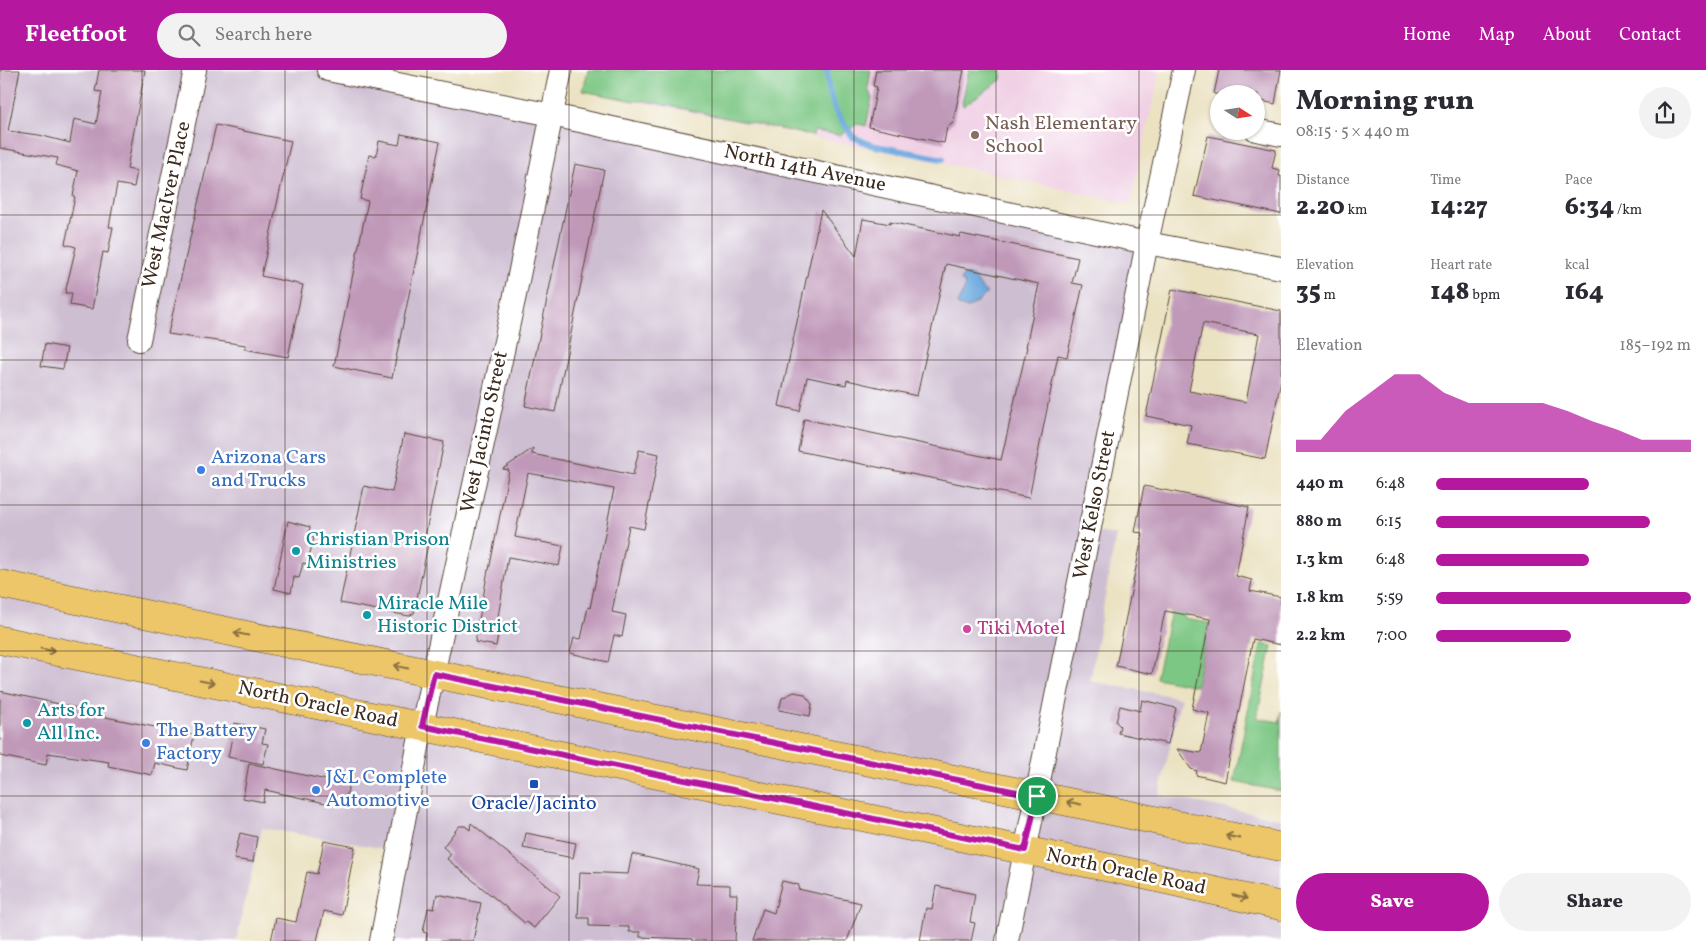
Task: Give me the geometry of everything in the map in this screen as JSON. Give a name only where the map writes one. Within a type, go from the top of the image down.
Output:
[{"type":"main road","points":[[0,584],[1281,847]]},
{"type":"main road","name":"North Oracle Road","points":[[0,640],[1025,850],[1281,906]]},
{"type":"street","name":"West MacIver Place","points":[[139,340],[195,70]]},
{"type":"street","name":"North 14th Avenue","points":[[328,70],[552,115],[1147,243],[1281,268]]},
{"type":"street","name":"West Jacinto Street","points":[[381,941],[422,726],[561,70]]},
{"type":"street","name":"West Kelso Street","points":[[1007,941],[1147,243],[1184,70]]},
{"type":"street","points":[[1265,130],[1280,130]]},
{"type":"shaded area","points":[[0,70],[328,70],[1147,243],[1090,531],[1116,535],[1090,681],[1181,698],[1159,795],[1281,819],[1281,941],[381,941],[398,851],[262,828],[236,941],[0,941]]},
{"type":"shaded area","name":"Nash Elementary School","points":[[588,70],[1160,70],[1130,204],[977,170],[583,91]]},
{"type":"green space","points":[[588,70],[871,70],[868,89],[872,98],[866,126],[858,124],[840,135],[814,131],[813,136],[645,101],[634,101],[583,91]]},
{"type":"green space","points":[[969,70],[1001,70],[1001,80],[963,106],[962,103]]},
{"type":"green space","points":[[1182,563],[1194,566],[1184,619],[1209,623],[1196,686],[1156,678]]},
{"type":"green space","points":[[1261,644],[1272,646],[1257,718],[1279,722],[1281,711],[1281,791],[1234,782]]},
{"type":"water","points":[[964,275],[969,275],[975,279],[987,293],[968,308],[958,306],[957,303],[965,287],[964,282],[960,280]]},
{"type":"building","points":[[0,70],[20,70],[8,131],[39,135],[70,143],[74,119],[96,124],[102,92],[95,91],[99,70],[145,70],[127,169],[137,171],[134,187],[117,184],[109,227],[113,227],[108,253],[103,252],[92,309],[70,305],[72,293],[65,293],[76,247],[65,244],[75,197],[73,196],[78,171],[56,165],[58,158],[0,148]]},
{"type":"building","points":[[876,70],[964,70],[953,123],[947,127],[944,143],[869,127],[877,87],[873,86]]},
{"type":"building","points":[[1219,70],[1281,70],[1275,104],[1265,102],[1265,85],[1216,85]]},
{"type":"building","points":[[216,125],[291,141],[261,276],[303,285],[288,357],[244,349],[246,345],[168,334]]},
{"type":"building","points":[[401,134],[440,142],[392,378],[334,366],[368,201],[360,199],[369,155],[376,156],[379,141],[399,145]]},
{"type":"building","points":[[1208,136],[1210,136],[1210,140],[1227,140],[1276,150],[1272,168],[1280,170],[1281,214],[1194,196]]},
{"type":"building","points":[[575,164],[604,170],[555,412],[525,406]]},
{"type":"building","points":[[821,210],[856,256],[863,219],[890,224],[890,222],[960,237],[961,234],[1078,258],[1072,283],[1083,285],[1067,357],[1058,355],[1029,498],[798,451],[804,419],[1001,460],[1027,347],[1039,284],[946,264],[917,396],[847,380],[846,385],[807,377],[800,411],[779,406]]},
{"type":"building","points":[[1172,289],[1281,311],[1281,380],[1265,459],[1187,444],[1191,425],[1146,416]],"holes":[[[1203,323],[1259,334],[1246,402],[1189,391]]]},
{"type":"building","points":[[45,344],[67,348],[63,369],[41,366]]},
{"type":"building","points":[[404,434],[444,442],[425,537],[429,539],[414,613],[409,616],[340,603],[364,486],[392,492]]},
{"type":"building","points":[[533,448],[532,454],[633,475],[639,450],[659,454],[644,529],[629,526],[612,612],[626,615],[622,637],[614,635],[608,662],[570,653],[574,638],[581,639],[588,607],[590,608],[614,489],[528,473],[515,537],[563,546],[559,566],[508,557],[496,629],[499,629],[496,646],[475,642],[509,470],[503,469]]},
{"type":"building","points":[[1144,486],[1249,507],[1236,576],[1252,580],[1250,591],[1281,597],[1281,645],[1253,639],[1225,782],[1196,775],[1197,771],[1191,769],[1177,749],[1201,753],[1209,713],[1192,709],[1210,619],[1165,611],[1152,674],[1116,666],[1143,533],[1135,532]]},
{"type":"building","name":"Christian Prison Ministries","points":[[288,521],[310,527],[308,536],[314,538],[307,564],[303,563],[299,578],[294,577],[291,593],[274,589]]},
{"type":"building","points":[[0,691],[82,709],[81,712],[194,735],[187,770],[155,763],[152,775],[108,766],[109,762],[48,753],[46,765],[0,756]]},
{"type":"building","points":[[794,692],[804,694],[812,704],[810,716],[779,710],[782,698]]},
{"type":"building","points":[[1142,700],[1176,708],[1168,744],[1118,733],[1120,726],[1116,722],[1120,706],[1140,711]]},
{"type":"building","points":[[235,723],[265,729],[262,743],[268,744],[263,764],[228,757]]},
{"type":"building","points":[[249,763],[349,785],[344,807],[265,790],[263,802],[243,798]]},
{"type":"building","points":[[471,823],[560,896],[534,928],[525,923],[447,859],[451,854],[443,847],[459,826],[465,826],[470,830]]},
{"type":"building","points":[[240,833],[257,837],[253,862],[234,859]]},
{"type":"building","points":[[526,833],[576,843],[573,858],[523,848]]},
{"type":"building","points":[[324,841],[355,847],[342,915],[324,911],[317,941],[271,941],[276,918],[296,922],[307,872],[317,874]]},
{"type":"building","points":[[632,854],[699,869],[696,884],[730,885],[730,894],[737,894],[735,941],[692,941],[692,939],[640,937],[640,932],[629,932],[629,927],[589,926],[589,918],[578,918],[580,872],[628,874]]},
{"type":"building","points":[[782,881],[799,885],[798,889],[861,903],[847,941],[752,941],[763,909],[774,913]]},
{"type":"building","points":[[936,886],[975,894],[970,922],[975,923],[971,941],[920,941],[926,908],[932,909]]},
{"type":"building","points":[[437,894],[481,903],[473,941],[426,941],[427,933],[423,932],[428,908],[434,909]]},
{"type":"waterway","points":[[827,70],[829,89],[835,110],[853,137],[871,145],[943,159]]},
{"type":"place","name":"Nash Elementary School","points":[[975,135]]},
{"type":"place","name":"Arizona Cars and Trucks","points":[[201,470]]},
{"type":"place","name":"Christian Prison Ministries","points":[[296,551]]},
{"type":"place","name":"Miracle Mile Historic District","points":[[367,615]]},
{"type":"place","name":"Tiki Motel","points":[[967,629]]},
{"type":"place","name":"Arts for All Inc.","points":[[27,723]]},
{"type":"place","name":"The Battery Factory","points":[[146,743]]},
{"type":"place","name":"Oracle/Jacinto","points":[[534,784]]},
{"type":"place","name":"J&L Complete Automotive","points":[[316,790]]},
{"type":"route","points":[[434,674],[1037,796],[1025,850],[422,726],[434,674]]}]
